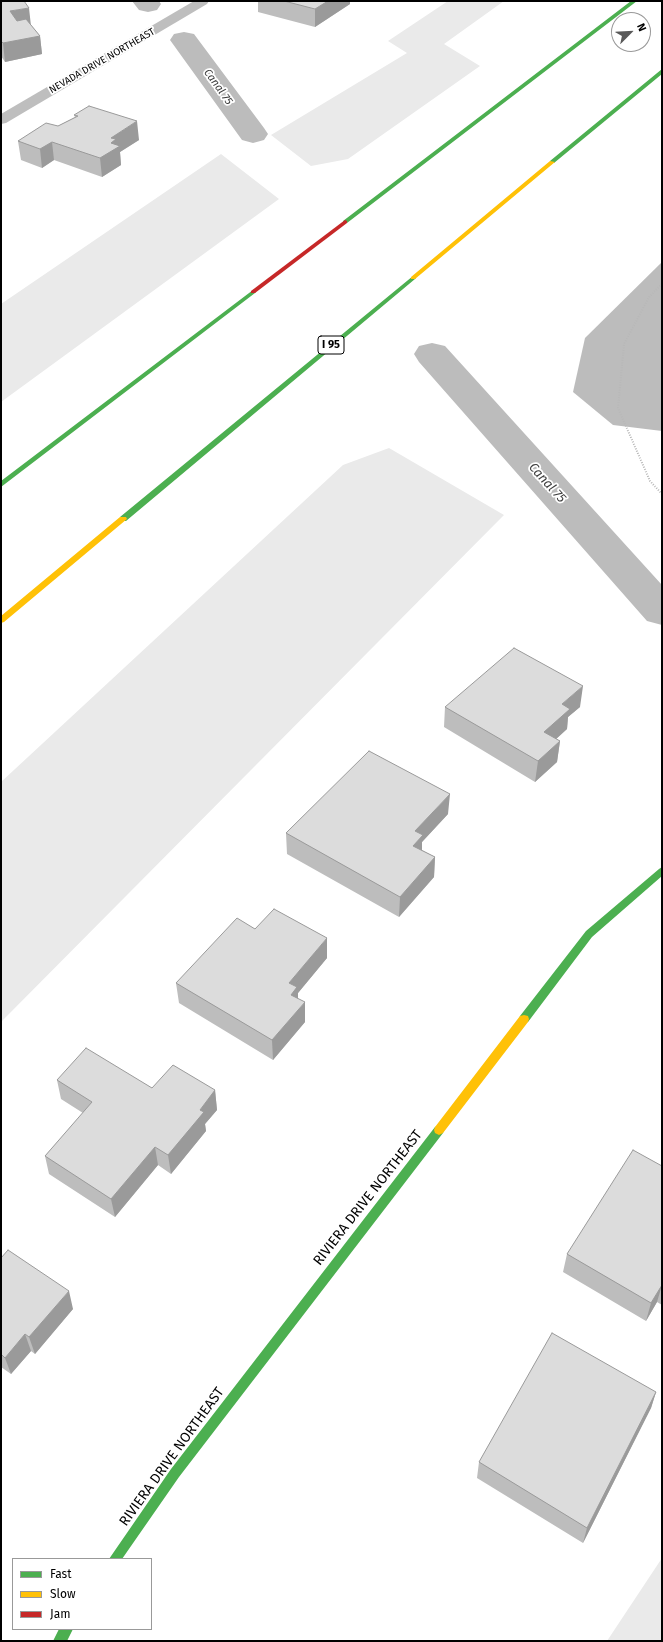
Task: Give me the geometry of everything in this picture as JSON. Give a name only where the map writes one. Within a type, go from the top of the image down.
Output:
[{"type":"main road","points":[[1,485],[634,1]]},
{"type":"main road","name":"I 95","points":[[1,620],[662,71]]},
{"type":"main road","name":"RIVIERA DRIVE NORTHEAST","points":[[116,1558],[174,1473],[589,934],[662,871]]},
{"type":"main road","points":[[58,1641],[66,1630]]},
{"type":"street","name":"NEVADA DRIVE NORTHEAST","points":[[1,120],[204,1]]},
{"type":"path","points":[[662,284],[649,297],[624,344],[618,408],[650,482],[662,494]]},
{"type":"shaded area","points":[[448,1],[504,1],[444,44],[480,66],[348,159],[311,166],[271,135],[407,53],[388,41]]},
{"type":"shaded area","points":[[221,154],[279,199],[1,402],[1,304]]},
{"type":"shaded area","points":[[662,262],[662,431],[613,425],[573,392],[585,338]]},
{"type":"shaded area","points":[[389,448],[504,515],[1,1022],[1,782],[343,465]]},
{"type":"shaded area","points":[[662,1558],[662,1641],[607,1641]]},
{"type":"building","points":[[1,1],[24,1],[29,8],[10,11],[17,21],[26,19],[40,36],[3,43],[1,41]]},
{"type":"building","points":[[284,1],[328,1],[315,9]]},
{"type":"building","points":[[89,106],[137,121],[111,138],[116,139],[111,143],[120,146],[100,158],[52,142],[40,149],[18,141],[46,123],[58,126],[78,116],[74,115]]},
{"type":"building","points":[[514,648],[583,686],[562,704],[570,709],[544,732],[560,741],[538,761],[445,707]]},
{"type":"building","points":[[369,751],[450,794],[415,831],[423,835],[413,846],[435,857],[400,897],[286,833]]},
{"type":"building","points":[[274,909],[327,938],[289,983],[297,987],[291,995],[305,1002],[272,1040],[176,983],[237,918],[255,929]]},
{"type":"building","points":[[86,1048],[152,1088],[173,1065],[215,1090],[200,1110],[204,1112],[168,1155],[155,1147],[111,1199],[45,1156],[92,1102],[57,1080]]},
{"type":"building","points":[[633,1150],[662,1166],[662,1285],[651,1303],[567,1254]]},
{"type":"building","points":[[8,1250],[69,1291],[29,1337],[25,1334],[5,1358],[1,1354],[1,1258]]},
{"type":"building","points":[[552,1333],[656,1392],[587,1528],[479,1462]]},
{"type":"waterway","name":"Canal 75","points":[[145,1],[148,4]]},
{"type":"waterway","name":"Canal 75","points":[[184,40],[253,134]]},
{"type":"waterway","name":"Canal 75","points":[[432,354],[662,611]]},
{"type":"traffic: fast","points":[[345,222],[634,1]]},
{"type":"traffic: fast","points":[[552,162],[662,71]]},
{"type":"traffic: fast","points":[[123,519],[413,278]]},
{"type":"traffic: fast","points":[[1,485],[253,292]]},
{"type":"traffic: fast","points":[[524,1019],[589,934],[662,871]]},
{"type":"traffic: fast","points":[[116,1558],[175,1473],[439,1130]]},
{"type":"traffic: fast","points":[[59,1641],[66,1630]]},
{"type":"traffic: slow","points":[[413,278],[552,162]]},
{"type":"traffic: slow","points":[[1,620],[123,519]]},
{"type":"traffic: slow","points":[[439,1130],[524,1019]]},
{"type":"traffic: jam","points":[[253,292],[345,222]]}]
